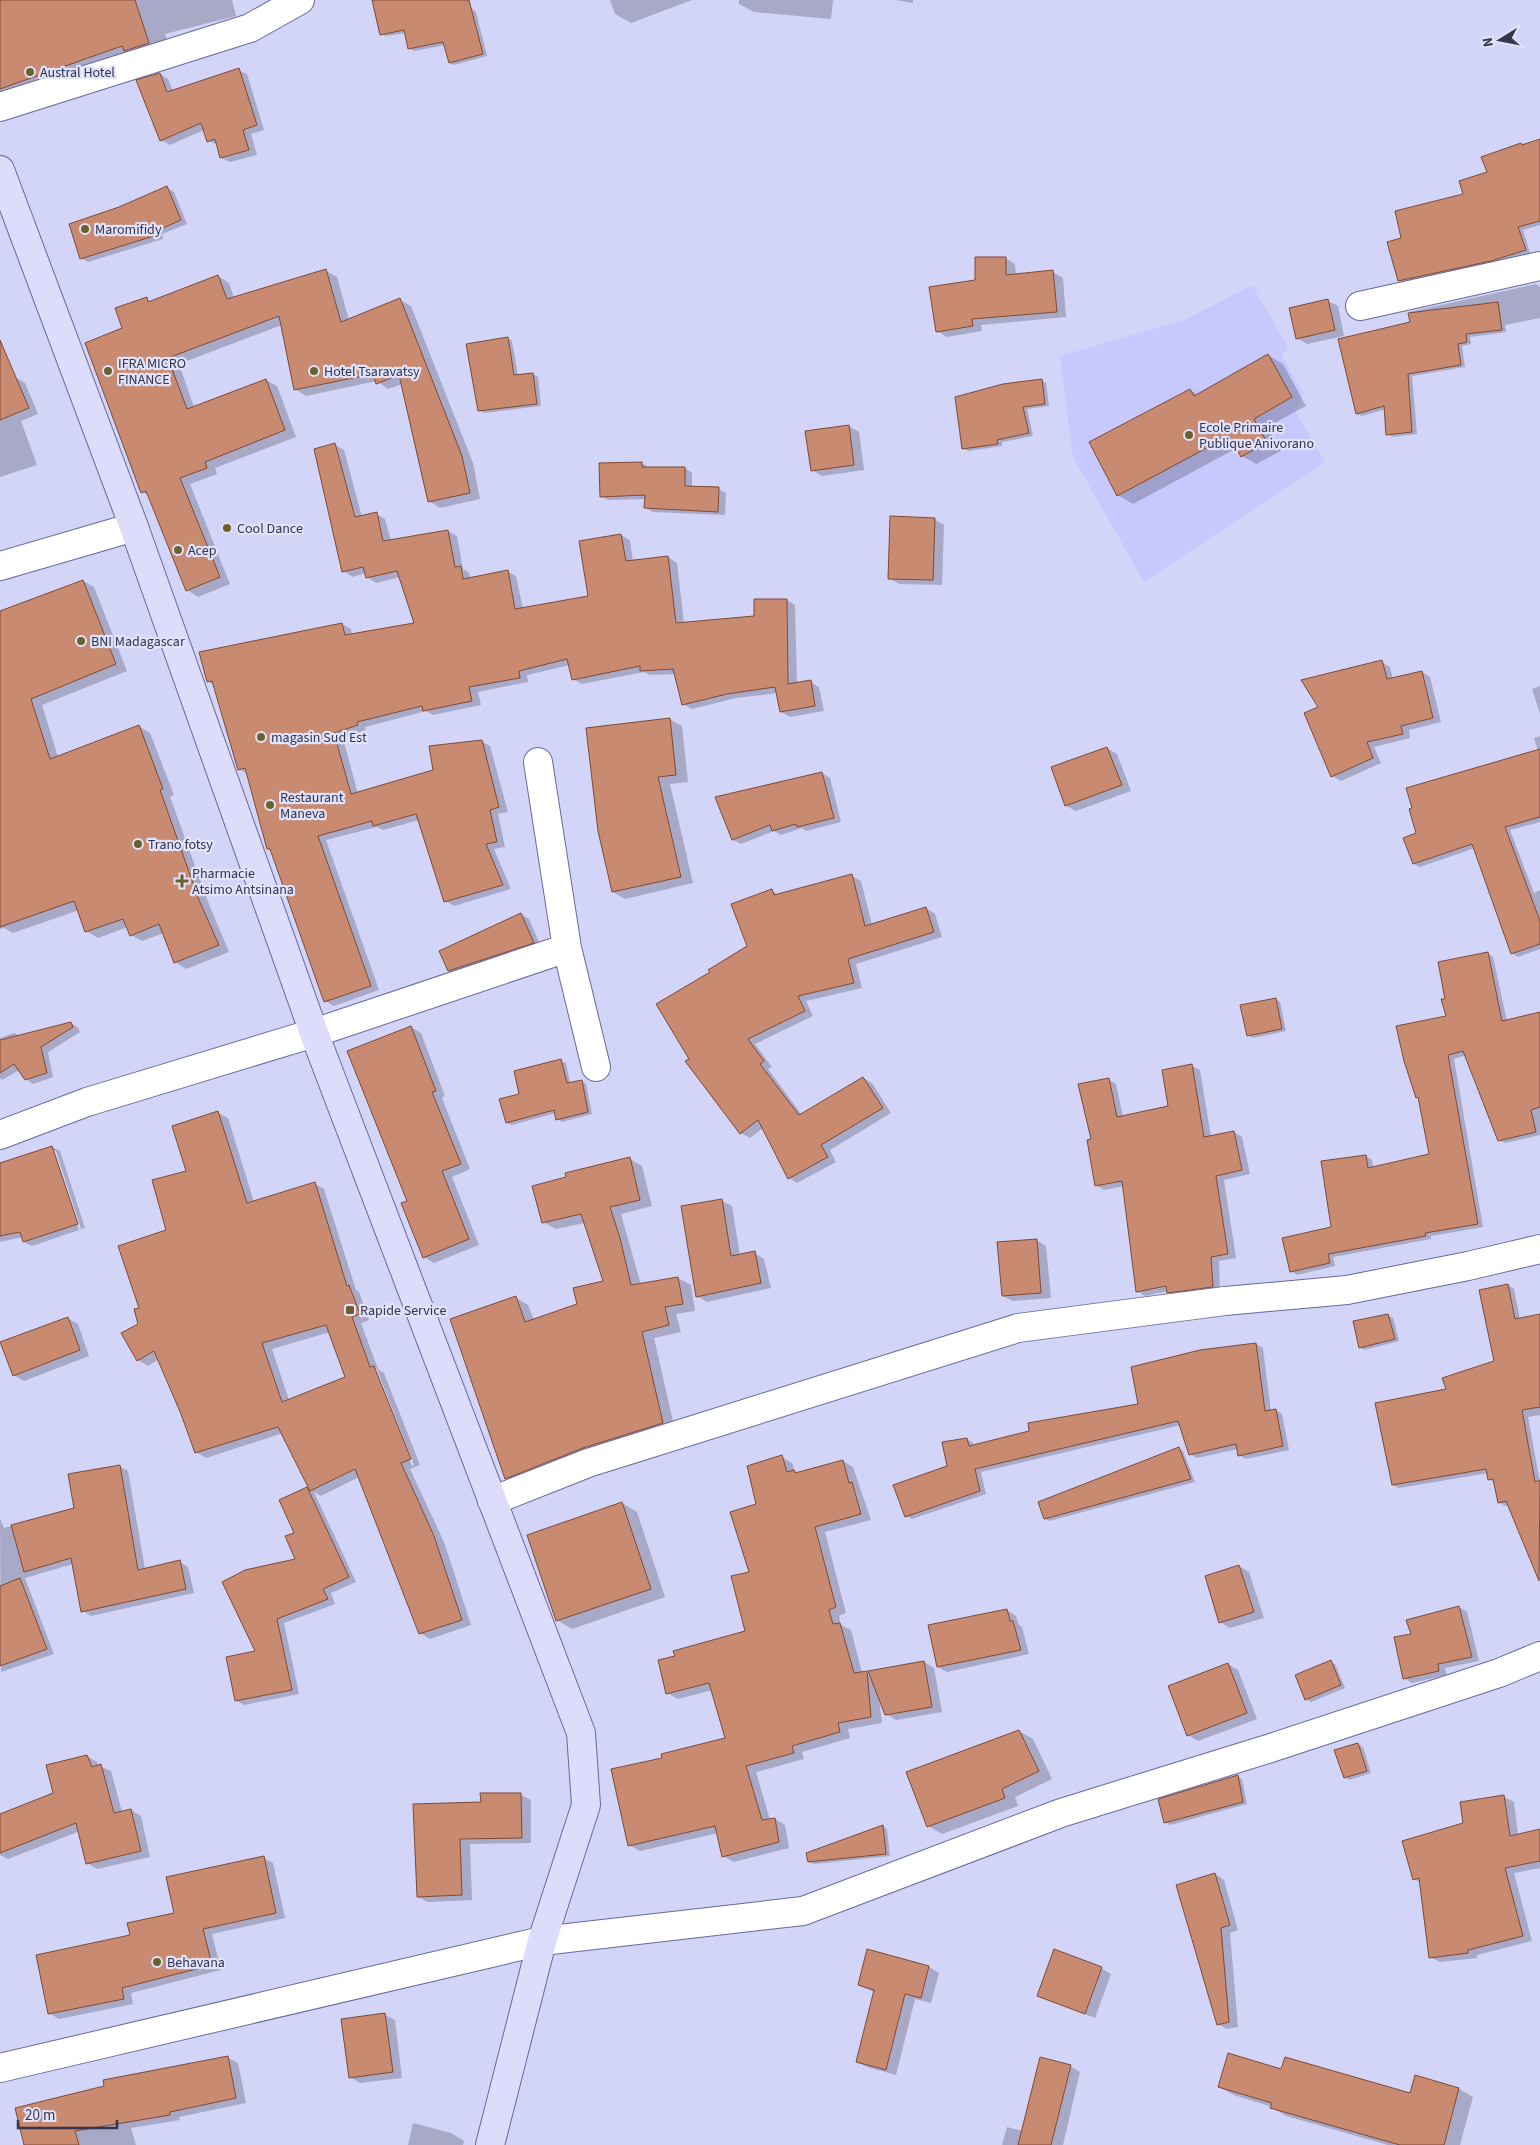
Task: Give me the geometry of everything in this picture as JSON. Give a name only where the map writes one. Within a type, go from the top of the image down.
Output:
[{"type":"main road","points":[[0,170],[134,527],[314,1033],[581,1733],[586,1805],[542,1941],[490,2145]]},
{"type":"street","points":[[0,107],[250,28],[300,0]]},
{"type":"street","points":[[1360,306],[1540,266]]},
{"type":"street","points":[[0,566],[134,527]]},
{"type":"street","points":[[538,762],[567,948],[596,1067]]},
{"type":"street","points":[[0,1135],[87,1102],[314,1033],[567,948]]},
{"type":"street","points":[[492,1501],[588,1463],[1018,1328],[1225,1301],[1347,1290],[1468,1266],[1540,1249]]},
{"type":"street","points":[[0,2068],[542,1941],[803,1912],[1060,1813],[1274,1747],[1499,1673],[1540,1656]]},
{"type":"shaded area","name":"Ecole Primaire Publique Anivorano","points":[[1252,285],[1288,347],[1282,355],[1303,393],[1296,412],[1325,462],[1144,582],[1073,457],[1060,356],[1187,319]]},
{"type":"building","points":[[0,0],[135,0],[149,43],[124,51],[122,46],[0,89]]},
{"type":"building","points":[[372,0],[469,0],[483,54],[449,63],[443,42],[408,49],[404,30],[380,35]]},
{"type":"building","points":[[239,68],[257,125],[243,130],[249,150],[220,158],[215,139],[207,142],[201,123],[160,141],[136,80],[160,73],[167,92]]},
{"type":"building","points":[[1540,139],[1540,221],[1518,227],[1526,250],[1491,261],[1398,281],[1387,242],[1401,238],[1395,211],[1463,194],[1459,181],[1487,172],[1481,157],[1521,143],[1522,145]]},
{"type":"building","points":[[167,186],[181,220],[156,231],[157,235],[80,259],[69,224],[119,207]]},
{"type":"building","points":[[975,257],[1006,257],[1006,275],[1053,270],[1057,312],[972,319],[973,326],[936,332],[929,287],[975,280]]},
{"type":"building","points":[[326,269],[341,322],[400,298],[462,456],[470,493],[428,502],[399,375],[376,384],[373,374],[294,390],[279,316],[168,358],[187,409],[266,379],[285,430],[205,462],[207,468],[180,478],[220,577],[186,591],[146,491],[141,493],[85,343],[122,328],[115,308],[147,297],[148,302],[218,275],[227,299]]},
{"type":"building","points":[[1328,299],[1335,330],[1296,339],[1289,308]]},
{"type":"building","points":[[1498,302],[1502,330],[1466,334],[1467,342],[1458,344],[1461,365],[1408,374],[1412,432],[1386,435],[1384,406],[1356,414],[1338,339],[1410,322],[1408,313]]},
{"type":"building","points":[[508,337],[514,375],[533,373],[537,404],[478,411],[466,344]]},
{"type":"building","points":[[0,340],[29,408],[0,420]]},
{"type":"building","points":[[1268,354],[1292,397],[1254,419],[1267,442],[1241,457],[1229,436],[1117,496],[1089,442],[1190,389],[1194,396]]},
{"type":"building","points":[[1042,379],[1045,404],[1023,407],[1029,433],[997,440],[998,444],[962,449],[955,397],[1003,384]]},
{"type":"building","points":[[849,425],[854,465],[811,471],[805,431]]},
{"type":"building","points":[[335,443],[355,517],[377,512],[383,541],[448,530],[455,567],[461,566],[463,579],[508,570],[515,609],[588,596],[579,541],[621,534],[626,561],[668,556],[676,623],[754,616],[754,599],[787,599],[788,684],[811,680],[815,706],[780,712],[775,687],[727,694],[682,705],[673,669],[640,671],[640,666],[572,680],[567,659],[519,671],[520,678],[469,687],[472,701],[423,711],[422,706],[357,722],[358,725],[334,733],[351,794],[433,770],[429,746],[482,740],[499,807],[490,810],[497,842],[486,844],[503,885],[444,902],[416,814],[373,826],[372,821],[318,836],[371,986],[324,1002],[270,849],[267,849],[245,768],[238,770],[212,681],[207,682],[199,652],[342,623],[345,635],[414,623],[397,571],[366,578],[363,567],[342,572],[314,449]]},
{"type":"building","points":[[642,462],[642,467],[685,467],[685,486],[719,487],[718,512],[644,508],[645,495],[600,497],[599,463]]},
{"type":"building","points":[[890,516],[935,518],[933,580],[888,579]]},
{"type":"building","points":[[83,580],[116,664],[31,699],[50,759],[139,725],[163,789],[160,790],[199,900],[219,945],[174,963],[159,924],[130,936],[123,919],[85,932],[74,901],[0,927],[0,611]]},
{"type":"building","points":[[1382,660],[1387,679],[1422,671],[1433,718],[1401,726],[1403,734],[1367,742],[1373,758],[1331,777],[1304,713],[1318,707],[1301,680]]},
{"type":"building","points":[[670,718],[676,775],[658,777],[681,877],[612,892],[598,831],[586,728]]},
{"type":"building","points":[[1107,747],[1122,785],[1065,806],[1051,767]]},
{"type":"building","points":[[1540,749],[1540,817],[1505,827],[1540,921],[1540,944],[1511,954],[1472,844],[1413,864],[1403,838],[1416,833],[1409,809],[1412,808],[1406,788]]},
{"type":"building","points":[[822,772],[834,818],[797,827],[796,824],[772,831],[770,825],[732,840],[715,797]]},
{"type":"building","points":[[852,874],[865,926],[926,907],[934,932],[848,959],[854,983],[798,996],[805,1011],[748,1039],[764,1061],[760,1064],[799,1115],[863,1077],[883,1108],[821,1145],[828,1157],[788,1179],[758,1120],[740,1134],[685,1061],[689,1059],[656,1004],[710,972],[708,970],[747,946],[731,904],[772,889],[774,895]]},
{"type":"building","points":[[521,913],[534,943],[448,971],[439,951]]},
{"type":"building","points":[[1488,952],[1502,1021],[1540,1012],[1540,1107],[1531,1110],[1536,1132],[1498,1141],[1463,1051],[1448,1055],[1478,1224],[1425,1233],[1426,1236],[1328,1254],[1330,1263],[1290,1272],[1282,1238],[1331,1227],[1321,1161],[1366,1155],[1368,1168],[1429,1154],[1418,1097],[1416,1098],[1404,1061],[1396,1026],[1446,1016],[1441,999],[1445,999],[1438,962]]},
{"type":"building","points":[[1276,998],[1282,1029],[1247,1036],[1240,1005]]},
{"type":"building","points":[[71,1022],[73,1027],[41,1047],[47,1073],[25,1080],[14,1064],[0,1073],[0,1040]]},
{"type":"building","points":[[411,1026],[436,1091],[432,1092],[461,1164],[442,1171],[469,1239],[423,1258],[401,1203],[407,1201],[347,1051]]},
{"type":"building","points":[[561,1059],[567,1083],[582,1080],[588,1112],[556,1120],[554,1110],[506,1123],[499,1099],[519,1094],[514,1071]]},
{"type":"building","points":[[1192,1064],[1204,1137],[1234,1131],[1242,1170],[1216,1176],[1228,1254],[1211,1257],[1213,1287],[1167,1293],[1166,1286],[1136,1292],[1122,1181],[1095,1186],[1087,1140],[1091,1139],[1078,1084],[1109,1078],[1117,1117],[1168,1106],[1162,1070]]},
{"type":"building","points":[[218,1111],[247,1203],[315,1182],[347,1286],[349,1285],[360,1314],[352,1317],[370,1367],[374,1366],[411,1459],[401,1463],[434,1536],[462,1620],[419,1634],[355,1469],[310,1491],[278,1427],[195,1453],[181,1414],[154,1351],[137,1361],[121,1333],[138,1324],[134,1309],[139,1308],[118,1246],[166,1230],[152,1180],[186,1171],[172,1126]],"holes":[[[326,1325],[345,1377],[282,1402],[262,1343]]]},
{"type":"building","points":[[52,1146],[78,1224],[23,1242],[20,1232],[0,1236],[0,1163]]},
{"type":"building","points":[[630,1157],[640,1200],[610,1207],[620,1238],[631,1285],[678,1277],[683,1304],[665,1307],[669,1325],[642,1332],[663,1423],[583,1448],[505,1479],[450,1319],[516,1296],[525,1322],[577,1304],[573,1288],[603,1281],[581,1214],[542,1223],[532,1186],[566,1177],[565,1173]]},
{"type":"building","points":[[722,1199],[731,1256],[755,1251],[761,1283],[696,1297],[681,1206]]},
{"type":"building","points":[[1037,1239],[1041,1293],[1002,1296],[997,1242]]},
{"type":"building","points":[[1508,1284],[1515,1319],[1540,1314],[1540,1407],[1522,1410],[1535,1482],[1540,1480],[1539,1581],[1506,1501],[1498,1503],[1493,1479],[1488,1480],[1486,1469],[1392,1485],[1375,1403],[1446,1389],[1442,1378],[1494,1361],[1479,1290]]},
{"type":"building","points":[[1388,1314],[1395,1339],[1359,1348],[1353,1321]]},
{"type":"building","points":[[68,1317],[80,1350],[13,1376],[0,1342]]},
{"type":"building","points":[[1256,1343],[1265,1411],[1276,1409],[1283,1446],[1238,1456],[1236,1444],[1189,1455],[1178,1421],[975,1469],[980,1491],[905,1517],[893,1485],[947,1466],[942,1442],[967,1438],[969,1446],[1029,1431],[1028,1423],[1138,1404],[1131,1367],[1200,1350]]},
{"type":"building","points":[[1179,1447],[1191,1479],[1044,1519],[1038,1502]]},
{"type":"building","points":[[782,1455],[787,1472],[794,1470],[795,1473],[843,1460],[849,1483],[852,1482],[861,1514],[815,1527],[836,1607],[829,1610],[833,1624],[840,1623],[854,1673],[867,1671],[871,1717],[838,1723],[840,1732],[792,1746],[794,1753],[746,1766],[762,1820],[775,1818],[779,1842],[722,1857],[715,1826],[628,1846],[611,1769],[662,1758],[661,1754],[725,1738],[709,1683],[666,1694],[658,1660],[675,1656],[673,1651],[745,1631],[731,1576],[749,1572],[730,1512],[756,1504],[747,1466]]},
{"type":"building","points":[[120,1465],[138,1570],[180,1560],[186,1589],[81,1612],[71,1558],[24,1572],[11,1525],[74,1508],[68,1474]]},
{"type":"building","points":[[307,1487],[349,1577],[323,1589],[328,1599],[277,1619],[292,1690],[235,1701],[226,1657],[255,1651],[222,1582],[245,1570],[295,1559],[285,1536],[294,1533],[279,1500]]},
{"type":"building","points":[[622,1502],[651,1589],[556,1621],[527,1535]]},
{"type":"building","points":[[1239,1565],[1254,1612],[1219,1623],[1205,1576]]},
{"type":"building","points":[[20,1578],[47,1649],[0,1666],[0,1586]]},
{"type":"building","points":[[1459,1606],[1472,1657],[1438,1664],[1439,1671],[1403,1679],[1394,1637],[1411,1634],[1406,1620]]},
{"type":"building","points":[[1007,1609],[1010,1621],[1013,1621],[1021,1650],[937,1667],[928,1625]]},
{"type":"building","points":[[1331,1660],[1341,1685],[1305,1700],[1295,1675]]},
{"type":"building","points":[[924,1661],[932,1707],[885,1715],[868,1671]]},
{"type":"building","points":[[1228,1663],[1247,1713],[1187,1736],[1168,1686]]},
{"type":"building","points":[[1019,1730],[1039,1771],[1002,1789],[1005,1798],[927,1827],[906,1772]]},
{"type":"building","points":[[1358,1743],[1367,1771],[1344,1778],[1334,1750]]},
{"type":"building","points":[[87,1755],[92,1767],[101,1764],[114,1813],[131,1809],[141,1851],[86,1864],[76,1823],[0,1853],[0,1814],[53,1793],[46,1765]]},
{"type":"building","points":[[1238,1775],[1243,1802],[1164,1823],[1158,1799]]},
{"type":"building","points":[[480,1793],[521,1793],[522,1838],[460,1839],[462,1895],[417,1897],[413,1804],[481,1802]]},
{"type":"building","points":[[1504,1795],[1510,1836],[1540,1829],[1540,1861],[1505,1868],[1523,1936],[1468,1950],[1468,1953],[1429,1958],[1419,1878],[1413,1880],[1402,1841],[1463,1823],[1460,1802]]},
{"type":"building","points":[[883,1825],[886,1854],[808,1862],[806,1853]]},
{"type":"building","points":[[264,1856],[276,1913],[203,1929],[212,1965],[122,1988],[124,1999],[48,2014],[36,1955],[130,1935],[127,1923],[174,1913],[166,1877]]},
{"type":"building","points":[[1215,1873],[1230,1925],[1221,1928],[1229,2022],[1217,2025],[1176,1885]]},
{"type":"building","points":[[867,1949],[929,1966],[921,1998],[905,1994],[886,2070],[856,2062],[874,1990],[858,1985]]},
{"type":"building","points":[[1054,1949],[1102,1967],[1085,2014],[1037,1996]]},
{"type":"building","points":[[385,2013],[393,2072],[349,2078],[341,2019]]},
{"type":"building","points":[[1228,2053],[1281,2069],[1285,2057],[1410,2093],[1415,2075],[1459,2088],[1444,2145],[1400,2145],[1270,2108],[1272,2103],[1218,2087]]},
{"type":"building","points":[[228,2056],[236,2098],[170,2112],[170,2115],[75,2131],[79,2145],[24,2145],[15,2108],[104,2086],[103,2080]]},
{"type":"building","points":[[1040,2057],[1071,2065],[1051,2145],[1018,2145]]},
{"type":"place","name":"Austral Hotel","points":[[30,72]]},
{"type":"place","name":"Maromifidy","points":[[85,229]]},
{"type":"place","name":"IFRA MICRO FINANCE","points":[[108,371]]},
{"type":"place","name":"Hotel Tsaravatsy","points":[[314,371]]},
{"type":"place","name":"Ecole Primaire Publique Anivorano","points":[[1189,435]]},
{"type":"place","name":"Cool Dance","points":[[227,528]]},
{"type":"place","name":"Acep","points":[[178,550]]},
{"type":"place","name":"BNI Madagascar","points":[[81,641]]},
{"type":"place","name":"magasin Sud Est","points":[[261,737]]},
{"type":"place","name":"Restaurant Maneva","points":[[270,805]]},
{"type":"place","name":"Trano fotsy","points":[[138,844]]},
{"type":"place","name":"Pharmacie Atsimo Antsinana","points":[[182,881]]},
{"type":"place","name":"Rapide Service","points":[[350,1310]]},
{"type":"place","name":"Behavana","points":[[157,1962]]}]
